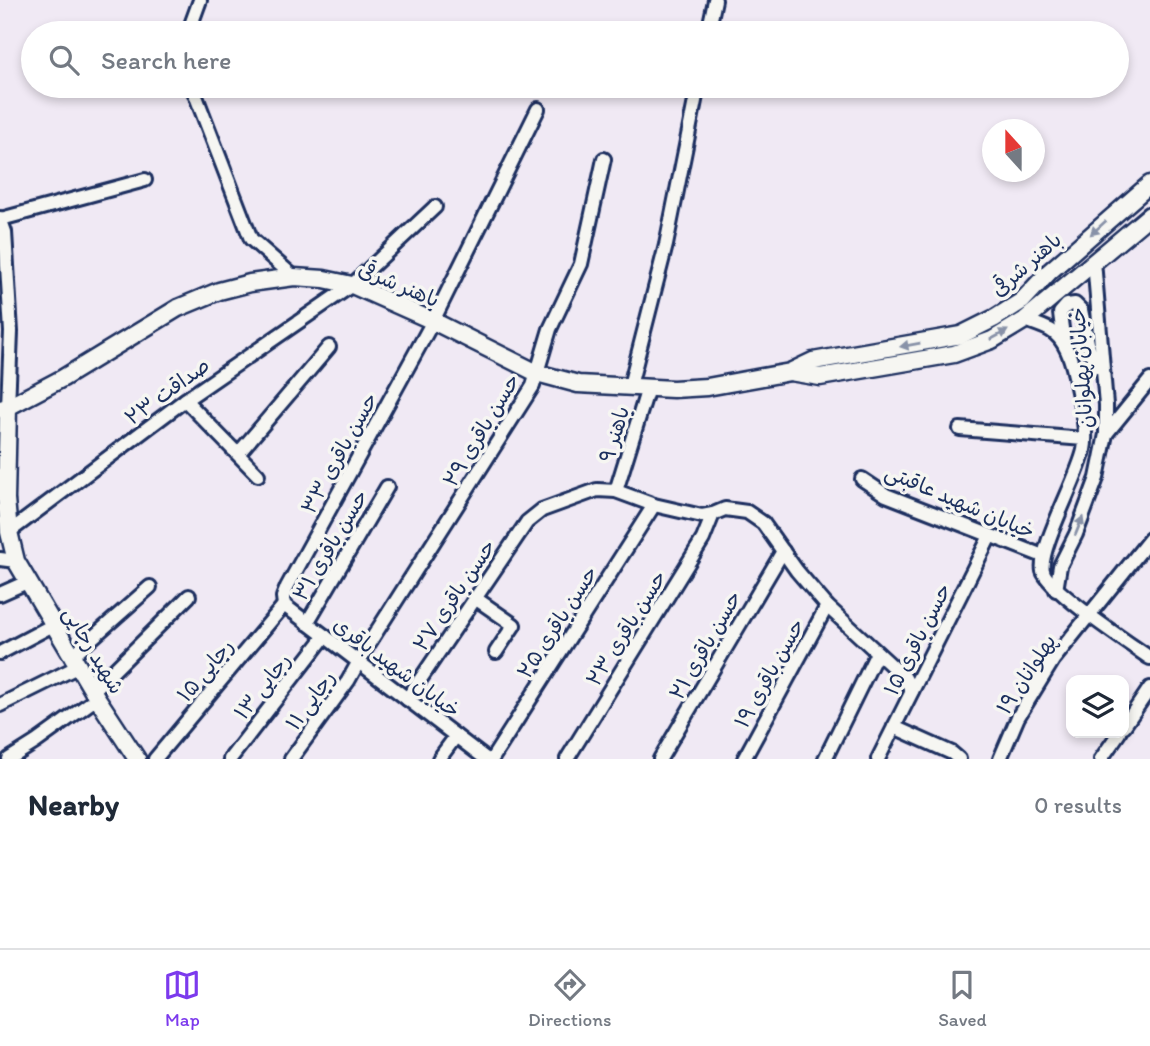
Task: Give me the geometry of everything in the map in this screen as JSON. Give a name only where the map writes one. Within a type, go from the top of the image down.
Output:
[{"type":"street","points":[[192,21],[200,0]]},
{"type":"street","points":[[711,21],[715,0]]},
{"type":"street","points":[[197,98],[251,239],[295,277]]},
{"type":"street","points":[[630,386],[666,246],[696,98]]},
{"type":"street","name":"حسن باقری ۳۳","points":[[284,605],[282,600],[287,587],[433,321],[538,109]]},
{"type":"street","name":"حسن باقری ۲۹","points":[[359,662],[533,386],[550,329],[581,264],[604,159]]},
{"type":"street","points":[[4,408],[11,332],[5,232],[1,218],[145,180]]},
{"type":"street","name":"باهنر شرقی","points":[[4,408],[64,377],[178,308],[219,291],[250,283],[295,277],[352,285],[433,321],[537,373],[578,384],[648,388],[706,387],[790,372],[813,361],[961,335],[995,318],[1021,301],[1049,272],[1150,184]]},
{"type":"street","name":"صداقت ۲۳","points":[[9,532],[185,400],[352,285],[435,207]]},
{"type":"street","name":"باهنر شرقی","points":[[790,372],[820,377],[954,354],[992,340],[1025,320],[1150,215]]},
{"type":"street","name":"خیابان پهلوانان","points":[[1056,590],[1060,566],[1076,534],[1097,478],[1106,434],[1094,261]]},
{"type":"street","points":[[1064,345],[1060,313],[1067,306],[1075,304],[1081,310],[1089,348],[1102,373]]},
{"type":"street","name":"خیابان پهلوانان","points":[[1025,320],[1052,331],[1064,345],[1074,371],[1082,411],[1084,448],[1043,556]]},
{"type":"street","points":[[238,454],[328,347]]},
{"type":"street","points":[[1106,434],[1150,380]]},
{"type":"street","name":"باهنر ۹","points":[[615,491],[648,388]]},
{"type":"street","points":[[185,400],[258,475]]},
{"type":"street","name":"شهید رجایی","points":[[4,408],[8,560],[27,582],[55,624],[95,694],[137,759]]},
{"type":"street","points":[[960,429],[1084,439]]},
{"type":"street","name":"خیابان شهید عاقبتی","points":[[862,479],[886,495],[1043,556]]},
{"type":"street","name":"حسن باقری ۳۱","points":[[307,623],[387,487]]},
{"type":"street","points":[[615,491],[654,505],[702,516],[725,509],[747,512],[763,523],[827,606],[905,678],[912,691]]},
{"type":"street","name":"حسن باقری ۲۷","points":[[407,699],[534,515],[586,492],[615,491]]},
{"type":"street","name":"حسن باقری ۲۵","points":[[492,759],[654,505]]},
{"type":"street","name":"حسن باقری ۲۳","points":[[567,759],[703,539],[713,514]]},
{"type":"street","name":"حسن باقری ۱۵","points":[[878,759],[990,536]]},
{"type":"street","name":"پهلوانان ۱۹","points":[[1000,759],[1018,717],[1054,660],[1150,540]]},
{"type":"street","name":"حسن باقری ۲۱","points":[[660,759],[783,551]]},
{"type":"street","points":[[1043,556],[1044,573],[1056,590],[1150,658]]},
{"type":"street","points":[[0,594],[27,582]]},
{"type":"street","points":[[0,705],[76,660],[150,587]]},
{"type":"street","points":[[9,759],[36,742],[95,694],[189,596]]},
{"type":"street","points":[[475,598],[514,625],[496,652]]},
{"type":"street","name":"خیابان شهید باقری","points":[[284,605],[486,759]]},
{"type":"street","name":"رجایی ۱۵","points":[[156,759],[284,605]]},
{"type":"street","name":"حسن باقری ۱۹","points":[[744,759],[827,606]]},
{"type":"street","points":[[0,653],[55,624]]},
{"type":"street","name":"رجایی ۱۳","points":[[230,759],[325,636]]},
{"type":"street","points":[[825,759],[877,653]]},
{"type":"street","name":"رجایی ۱۱","points":[[291,759],[359,662]]},
{"type":"street","points":[[1129,719],[1150,688]]},
{"type":"street","points":[[894,727],[952,753],[959,759]]},
{"type":"street","points":[[439,759],[456,736]]},
{"type":"street","points":[[1101,759],[1116,738]]}]
